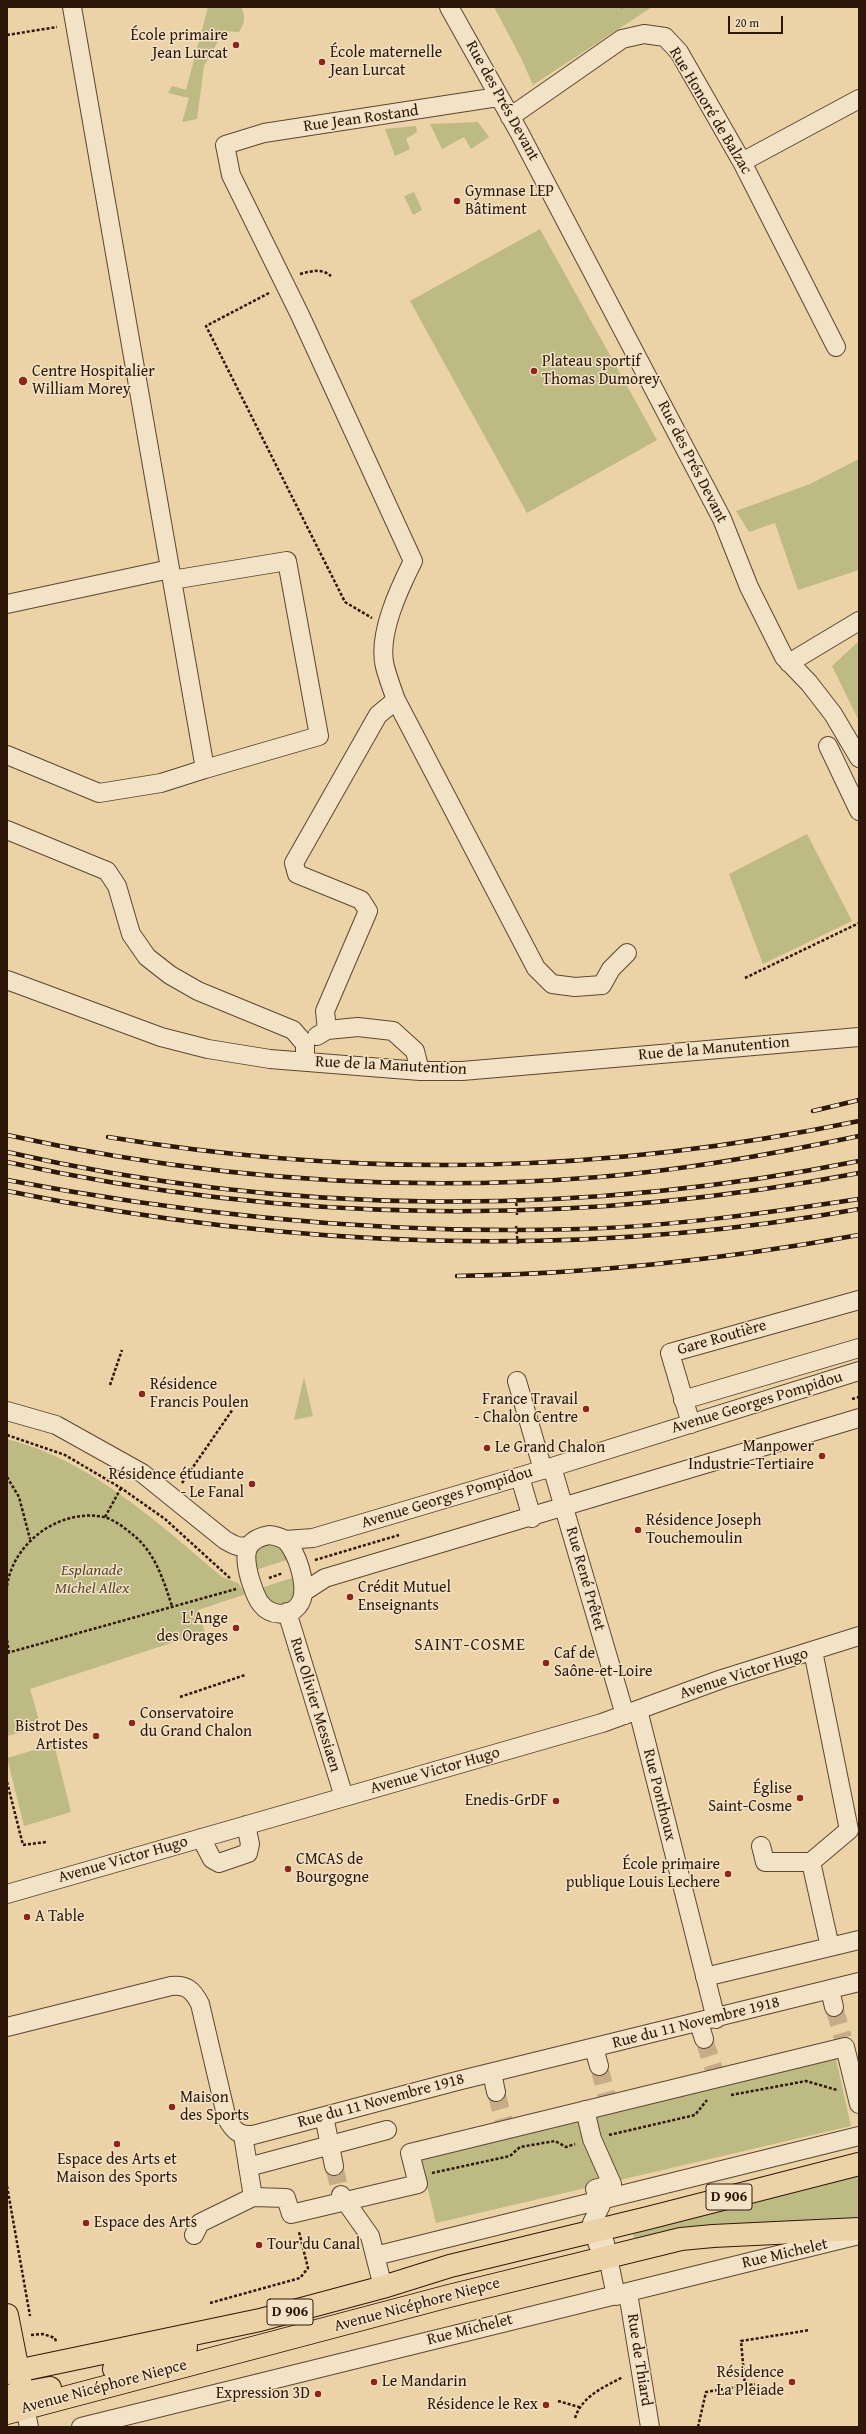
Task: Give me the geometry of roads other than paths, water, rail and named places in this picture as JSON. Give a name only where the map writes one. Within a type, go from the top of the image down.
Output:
[{"type":"main road","name":"Avenue Nicéphore Niepce","points":[[13,2372],[260,2320],[383,2287],[450,2266],[859,2164]]},
{"type":"main road","name":"Avenue Nicéphore Niepce","points":[[18,2408],[608,2256],[681,2239],[713,2236],[859,2229]]},
{"type":"main road","points":[[7,2315],[18,2408]]},
{"type":"main road","name":"Avenue Nicéphore Niepce","points":[[18,2408],[60,2386],[168,2354],[260,2320]]},
{"type":"street","name":"Rue des Prés Devant","points":[[450,7],[510,117],[722,519],[749,587],[788,663],[809,683],[833,714],[859,756]]},
{"type":"street","points":[[74,15],[205,769]]},
{"type":"street","name":"Rue Honoré de Balzac","points":[[510,117],[622,39],[644,34],[665,37],[679,52],[742,162],[836,347]]},
{"type":"street","name":"Rue Jean Rostand","points":[[396,700],[385,666],[383,647],[394,598],[413,561],[284,282],[231,174],[225,146],[264,133],[498,97]]},
{"type":"street","points":[[742,162],[859,99]]},
{"type":"street","points":[[7,604],[171,575],[287,561],[319,736],[161,783],[99,793],[7,754]]},
{"type":"street","points":[[788,663],[859,620]]},
{"type":"street","points":[[326,1030],[325,1011],[368,911],[361,900],[297,874],[294,863],[378,715],[396,700],[536,968],[552,984],[575,987],[602,985],[611,969],[628,953]]},
{"type":"street","points":[[828,746],[859,811]]},
{"type":"street","points":[[7,830],[107,871],[117,886],[131,934],[147,957],[170,975],[198,991],[293,1030],[305,1044],[305,1062]]},
{"type":"street","name":"Rue de la Manutention","points":[[7,980],[161,1037],[208,1049],[270,1059],[420,1071],[462,1071],[859,1037]]},
{"type":"street","points":[[305,1044],[326,1030],[358,1027],[392,1031],[415,1051],[420,1071]]},
{"type":"street","name":"Gare Routière","points":[[683,1400],[670,1353],[859,1300]]},
{"type":"street","points":[[691,1424],[683,1400],[859,1348]]},
{"type":"street","name":"Avenue Georges Pompidou","points":[[285,1540],[314,1538],[520,1477],[859,1371]]},
{"type":"street","name":"Rue René Prêtet","points":[[517,1381],[548,1468],[565,1508],[632,1712]]},
{"type":"street","points":[[7,1411],[56,1425],[142,1473],[173,1496],[225,1540],[236,1546],[244,1548],[256,1539],[269,1535],[285,1540],[290,1546],[304,1582],[305,1591],[298,1606],[287,1612],[275,1613],[260,1604],[245,1561],[250,1545]]},
{"type":"street","points":[[305,1591],[325,1578],[532,1518],[859,1418]]},
{"type":"street","points":[[520,1477],[532,1518]]},
{"type":"street","name":"Rue Olivier Messiaen","points":[[287,1612],[344,1797]]},
{"type":"street","name":"Avenue Victor Hugo","points":[[7,1894],[632,1712],[722,1679],[859,1636]]},
{"type":"street","points":[[760,1846],[765,1862],[811,1862],[850,1830],[813,1651]]},
{"type":"street","name":"Rue Ponthoux","points":[[632,1712],[706,1977],[707,2027]]},
{"type":"street","points":[[201,1838],[212,1859],[219,1864],[248,1853],[250,1844],[246,1825]]},
{"type":"street","points":[[811,1862],[830,1947]]},
{"type":"street","points":[[706,1977],[859,1940]]},
{"type":"street","name":"Rue du 11 Novembre 1918","points":[[243,2135],[253,2135],[594,2048],[707,2027],[859,1982]]},
{"type":"street","points":[[7,2027],[170,1986],[180,1985],[189,1988],[194,1993],[200,2004],[226,2119],[234,2130],[243,2135],[253,2197]]},
{"type":"street","points":[[830,1990],[834,2007]]},
{"type":"street","points":[[194,2235],[200,2223],[253,2197],[286,2198],[291,2214],[344,2199],[418,2184],[410,2153],[505,2126],[585,2110],[608,2100],[844,2042],[858,2100]]},
{"type":"street","points":[[594,2048],[599,2066]]},
{"type":"street","points":[[492,2073],[496,2092]]},
{"type":"street","points":[[585,2110],[592,2139],[612,2184],[596,2188],[598,2201],[601,2206],[592,2223],[598,2245],[605,2243],[608,2256]]},
{"type":"street","points":[[324,2116],[334,2166]]},
{"type":"street","points":[[248,2167],[387,2130]]},
{"type":"street","points":[[375,2256],[859,2136]]},
{"type":"street","points":[[344,2199],[370,2236],[383,2287]]},
{"type":"street","name":"Rue Michelet","points":[[81,2427],[485,2326],[622,2294],[859,2235]]},
{"type":"street","name":"Rue de Thiard","points":[[608,2256],[622,2294],[641,2375],[650,2427]]},
{"type":"tunnel","points":[[834,2007],[843,2038]]},
{"type":"tunnel","points":[[704,2039],[714,2070]]},
{"type":"tunnel","points":[[599,2066],[607,2097]]},
{"type":"tunnel","points":[[496,2092],[504,2122]]},
{"type":"tunnel","points":[[334,2166],[341,2195]]},
{"type":"railway","points":[[813,1111],[859,1100]]},
{"type":"railway","points":[[108,1137],[204,1151],[298,1160],[391,1164],[484,1165],[577,1160],[670,1152],[764,1139],[859,1121]]},
{"type":"railway","points":[[7,1135],[80,1150],[154,1162],[227,1171],[302,1178],[376,1182],[450,1183],[525,1182],[632,1174],[730,1161],[859,1136]]},
{"type":"railway","points":[[7,1152],[112,1173],[218,1188],[325,1198],[433,1202],[540,1200],[647,1192],[753,1179],[859,1161]]},
{"type":"railway","points":[[7,1162],[112,1182],[219,1197],[326,1207],[433,1211],[540,1210],[647,1203],[753,1191],[859,1173]]},
{"type":"railway","points":[[7,1180],[149,1204],[221,1213],[365,1226],[437,1229],[581,1229],[651,1225],[755,1214],[859,1199]]},
{"type":"railway","points":[[7,1191],[112,1210],[219,1225],[325,1235],[432,1240],[539,1241],[646,1236],[753,1225],[859,1209]]},
{"type":"railway","points":[[457,1276],[558,1272],[659,1264],[809,1244],[859,1235]]},
{"type":"place","name":"École primaire Jean Lurcat","points":[[236,45]]},
{"type":"place","name":"École maternelle Jean Lurcat","points":[[322,62]]},
{"type":"place","name":"Gymnase LEP Bâtiment","points":[[457,201]]},
{"type":"place","name":"Plateau sportif Thomas Dumorey","points":[[534,371]]},
{"type":"place","name":"Centre Hospitalier William Morey","points":[[23,381]]},
{"type":"place","name":"Résidence Francis Poulen","points":[[142,1394]]},
{"type":"place","name":"France Travail - Chalon Centre","points":[[586,1409]]},
{"type":"place","name":"Le Grand Chalon","points":[[487,1448]]},
{"type":"place","name":"Manpower Industrie-Tertiaire","points":[[822,1456]]},
{"type":"place","name":"Résidence étudiante - Le Fanal","points":[[252,1484]]},
{"type":"place","name":"Résidence Joseph Touchemoulin","points":[[638,1530]]},
{"type":"place","name":"Crédit Mutuel Enseignants","points":[[350,1597]]},
{"type":"place","name":"L'Ange des Orages","points":[[236,1628]]},
{"type":"place","name":"Caf de Saône-et-Loire","points":[[546,1663]]},
{"type":"place","name":"Conservatoire du Grand Chalon","points":[[132,1723]]},
{"type":"place","name":"Bistrot Des Artistes","points":[[96,1736]]},
{"type":"place","name":"Église Saint-Cosme","points":[[800,1798]]},
{"type":"place","name":"Enedis-GrDF","points":[[556,1801]]},
{"type":"place","name":"CMCAS de Bourgogne","points":[[288,1869]]},
{"type":"place","name":"École primaire publique Louis Lechere","points":[[728,1874]]},
{"type":"place","name":"A Table","points":[[27,1917]]},
{"type":"place","name":"Maison des Sports","points":[[172,2107]]},
{"type":"place","name":"Espace des Arts et Maison des Sports","points":[[117,2144]]},
{"type":"place","name":"Espace des Arts","points":[[86,2223]]},
{"type":"place","name":"Tour du Canal","points":[[259,2245]]},
{"type":"place","name":"Le Mandarin","points":[[374,2382]]},
{"type":"place","name":"Résidence La Pleiade","points":[[792,2382]]},
{"type":"place","name":"Expression 3D","points":[[318,2394]]},
{"type":"place","name":"Résidence le Rex","points":[[546,2405]]},
{"type":"district","name":"SAINT-COSME","points":[[470,1646]]},
{"type":"park label","name":"Esplanade Michel Allex","points":[[92,1580]]}]
